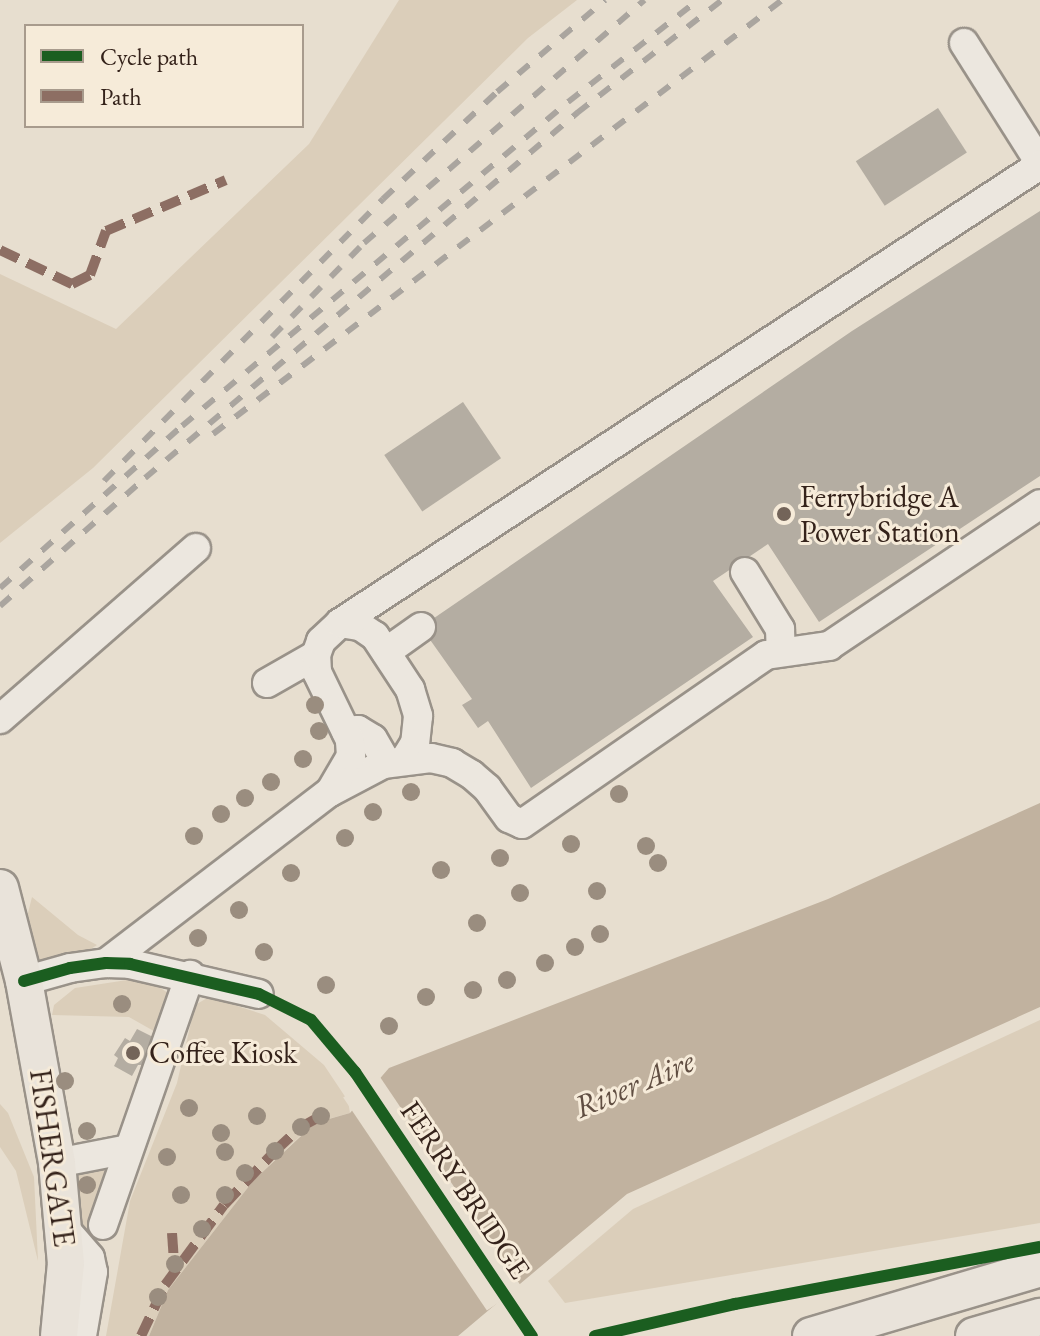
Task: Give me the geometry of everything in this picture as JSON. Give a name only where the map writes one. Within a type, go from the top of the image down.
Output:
[{"type":"main road","name":"FISHERGATE","points":[[0,888],[12,984],[57,1163],[65,1229],[65,1291],[59,1336]]},
{"type":"main road","points":[[811,1336],[1040,1268]]},
{"type":"main road","points":[[974,1336],[1040,1317]]},
{"type":"street","points":[[330,792],[351,756],[346,731],[317,672],[316,655],[321,641],[340,623],[1040,164],[964,43]]},
{"type":"street","points":[[346,731],[358,730],[373,739],[396,761],[431,758],[452,763],[487,788],[509,818],[522,824],[766,655],[829,646],[1040,504]]},
{"type":"street","points":[[0,719],[196,548]]},
{"type":"street","points":[[745,572],[780,629],[781,652]]},
{"type":"street","points":[[106,963],[330,792],[396,761],[415,743],[418,716],[410,689],[375,636],[360,626],[340,623]]},
{"type":"street","points":[[386,652],[421,627]]},
{"type":"street","points":[[267,683],[316,655]]},
{"type":"street","points":[[12,984],[106,963],[190,975],[259,994]]},
{"type":"street","points":[[103,1225],[190,975]]},
{"type":"street","points":[[57,1163],[129,1149]]},
{"type":"street","points":[[65,1229],[90,1258],[93,1272],[82,1336]]},
{"type":"shaded area","points":[[399,0],[577,0],[528,38],[93,468],[0,543],[0,274],[116,329],[309,144]]},
{"type":"shaded area","points":[[32,897],[78,935],[97,945],[83,954],[47,964],[37,958],[27,917]]},
{"type":"shaded area","points":[[127,980],[156,985],[171,995],[159,1034],[129,1017],[52,1015],[54,1005],[75,988]]},
{"type":"shaded area","points":[[209,997],[265,1015],[324,1065],[348,1101],[350,1113],[314,1123],[253,1181],[168,1290],[149,1336],[106,1336],[130,1201],[177,1083],[195,1005]]},
{"type":"shaded area","points":[[1040,1020],[1040,1223],[565,1303],[548,1281],[633,1209]]},
{"type":"shaded area","points":[[0,1104],[8,1113],[34,1177],[38,1261],[16,1171],[0,1147]]},
{"type":"shaded area","points":[[107,1165],[90,1233],[72,1224],[71,1180],[79,1172]]},
{"type":"water","name":"River Aire","points":[[1040,803],[1040,1007],[627,1194],[458,1336],[149,1336],[168,1290],[253,1181],[315,1123],[350,1113],[389,1068],[828,899]]},
{"type":"pier","points":[[378,1074],[522,1287],[487,1311],[343,1097]]},
{"type":"building","points":[[938,108],[967,152],[885,206],[856,161]]},
{"type":"building","name":"Ferrybridge A Power Station","points":[[1040,211],[1040,476],[819,622],[768,544],[713,581],[753,637],[531,788],[488,721],[478,728],[462,705],[472,699],[421,627],[852,331]]},
{"type":"building","points":[[463,402],[501,458],[422,511],[384,455]]},
{"type":"building","name":"Coffee Kiosk","points":[[137,1029],[153,1037],[145,1065],[138,1065],[132,1076],[114,1066],[118,1058],[114,1055],[125,1038],[130,1041]]},
{"type":"railway","points":[[104,481],[383,199],[497,92],[605,0]]},
{"type":"railway","points":[[272,337],[364,243],[645,0]]},
{"type":"railway","points":[[0,588],[182,426],[568,102],[698,0]]},
{"type":"railway","points":[[0,606],[145,478],[577,113],[722,0]]},
{"type":"railway","points":[[213,434],[782,0]]},
{"type":"marked path","points":[[0,250],[72,284],[90,275],[106,231],[226,180]]},
{"type":"marked path","points":[[141,1336],[165,1285],[224,1205],[301,1127],[321,1116]]},
{"type":"marked path","points":[[172,1233],[175,1272]]},
{"type":"cycle path","name":"FERRY BRIDGE","points":[[24,981],[70,968],[106,963],[130,964],[259,994],[311,1020],[355,1072],[532,1336]]},
{"type":"cycle path","points":[[595,1336],[735,1304],[1040,1247]]},
{"type":"place","name":"Ferrybridge A Power Station","points":[[784,514]]},
{"type":"place","name":"Coffee Kiosk","points":[[133,1053]]}]
